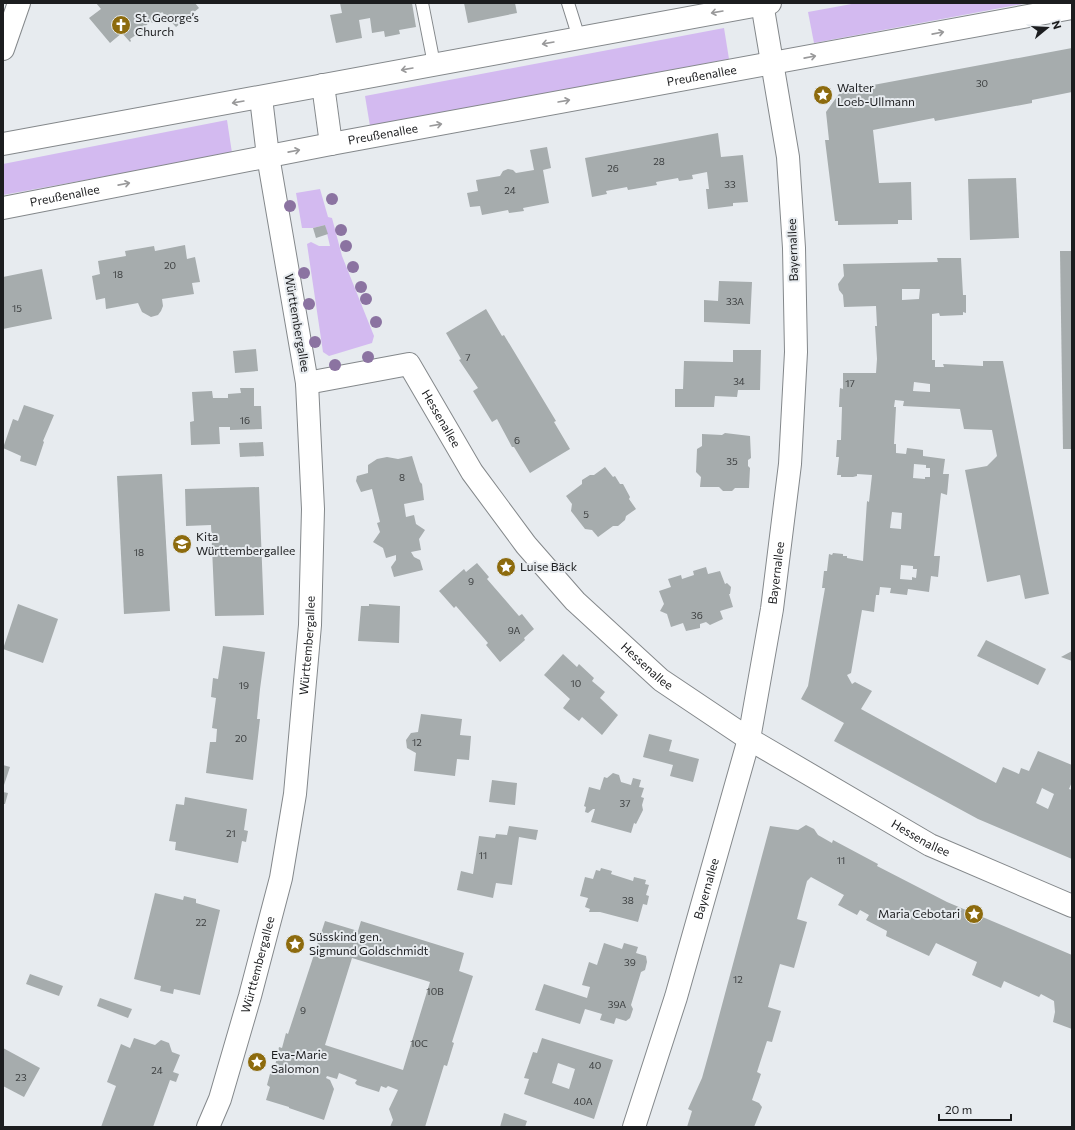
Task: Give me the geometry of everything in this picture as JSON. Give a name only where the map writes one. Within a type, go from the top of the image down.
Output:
[{"type":"street","points":[[3,49],[19,3]]},
{"type":"street","points":[[3,144],[261,98],[434,64],[764,3]]},
{"type":"street","name":"Bayernallee","points":[[634,1127],[676,997],[750,739],[772,609],[790,464],[796,352],[794,248],[788,157],[772,64],[764,3]]},
{"type":"street","name":"Preußenallee","points":[[3,208],[330,144],[1072,8]]},
{"type":"street","name":"Preußenallee","points":[[323,85],[330,144]]},
{"type":"street","points":[[261,98],[268,156]]},
{"type":"street","name":"Württembergallee","points":[[208,1127],[220,1099],[250,996],[281,878],[295,794],[310,625],[313,509],[307,383],[268,156]]},
{"type":"street","name":"Hessenallee","points":[[307,383],[409,364],[472,472],[526,545],[575,601],[661,680],[750,739],[930,845],[1072,906]]},
{"type":"lane","points":[[422,3],[434,64]]},
{"type":"lane","points":[[568,3],[579,38]]},
{"type":"shaded area","points":[[857,3],[1028,3],[814,43],[808,12]]},
{"type":"shaded area","points":[[724,28],[729,59],[370,126],[365,96]]},
{"type":"shaded area","points":[[227,120],[232,153],[3,195],[3,164]]},
{"type":"shaded area","points":[[320,189],[328,217],[332,218],[342,256],[374,336],[372,343],[329,356],[323,352],[307,244],[311,242],[319,246],[330,246],[325,225],[313,228],[302,228],[296,193]]},
{"type":"building","name":"St. George’s Church","points":[[96,3],[195,3],[199,8],[176,27],[162,12],[152,23],[151,21],[141,30],[142,31],[130,39],[130,42],[122,33],[110,43],[89,18],[101,9]]},
{"type":"building","points":[[340,3],[412,3],[416,27],[399,30],[400,34],[385,37],[384,31],[372,33],[370,18],[359,20],[362,38],[336,43],[330,15],[342,13]]},
{"type":"building","points":[[464,3],[515,3],[517,13],[468,23]]},
{"type":"building","points":[[1072,48],[1072,92],[1032,100],[1032,103],[935,121],[934,118],[873,130],[879,183],[911,182],[912,220],[898,220],[898,224],[838,225],[838,221],[835,221],[825,140],[829,140],[826,112],[841,91]]},
{"type":"building","points":[[718,133],[721,157],[743,155],[748,202],[733,203],[733,206],[708,209],[706,189],[709,189],[707,172],[692,175],[693,179],[679,181],[678,178],[656,182],[657,185],[628,190],[627,187],[606,191],[607,194],[592,197],[585,158]]},
{"type":"building","points":[[547,147],[551,168],[543,170],[549,203],[523,208],[524,211],[509,213],[508,210],[482,215],[480,206],[470,207],[467,193],[478,191],[476,180],[500,176],[503,171],[508,169],[513,170],[516,173],[534,170],[530,150]]},
{"type":"building","points":[[1016,178],[1019,238],[970,240],[968,179]]},
{"type":"building","points":[[325,225],[328,234],[316,238],[313,228]]},
{"type":"building","points":[[185,245],[187,259],[195,257],[200,282],[192,283],[194,294],[162,299],[163,306],[161,311],[158,315],[151,317],[142,312],[138,303],[106,309],[105,298],[96,300],[92,276],[100,274],[98,261],[126,256],[125,251],[154,246],[155,251]]},
{"type":"building","points":[[1060,251],[1072,251],[1072,449],[1063,449]]},
{"type":"building","points":[[937,258],[961,258],[963,295],[966,295],[966,313],[963,312],[963,315],[940,316],[939,313],[932,314],[932,360],[935,360],[935,367],[944,367],[943,364],[983,366],[983,361],[1003,361],[1049,594],[1025,599],[1020,575],[987,582],[965,470],[987,466],[997,456],[992,430],[964,429],[960,409],[903,406],[904,401],[895,400],[894,444],[896,444],[896,453],[906,454],[907,448],[923,450],[923,456],[945,459],[943,474],[949,474],[947,495],[941,493],[934,556],[940,556],[938,577],[931,576],[929,592],[908,589],[907,595],[890,593],[891,588],[880,587],[879,595],[876,595],[874,612],[862,610],[851,673],[847,675],[852,684],[855,682],[872,691],[861,709],[996,783],[1003,767],[1019,774],[1021,768],[1029,771],[1038,751],[1072,765],[1072,782],[1069,789],[1072,790],[1072,859],[978,819],[834,741],[844,723],[801,699],[808,686],[825,588],[822,588],[824,571],[827,571],[829,554],[843,554],[843,556],[847,556],[847,558],[863,561],[867,501],[869,502],[872,475],[857,474],[857,476],[853,477],[841,477],[841,475],[837,475],[839,457],[836,457],[837,440],[841,440],[842,407],[839,407],[840,388],[843,389],[843,373],[876,373],[877,359],[875,326],[877,326],[876,306],[844,307],[843,295],[839,290],[838,284],[844,276],[843,264],[938,262]],"holes":[[[902,289],[920,289],[919,299],[902,300]],[[914,382],[930,384],[930,392],[913,391]],[[914,464],[926,465],[926,468],[930,468],[930,477],[925,477],[925,479],[913,478]],[[892,512],[902,513],[901,529],[890,528]],[[901,565],[913,566],[913,569],[917,569],[916,578],[912,577],[912,580],[900,579]],[[1042,788],[1054,794],[1048,809],[1036,803]]]},
{"type":"building","points":[[42,269],[52,319],[3,329],[3,277]]},
{"type":"building","points":[[719,281],[752,282],[750,324],[704,322],[704,300],[718,301]]},
{"type":"building","points":[[486,309],[502,336],[504,335],[556,421],[554,422],[570,449],[530,473],[514,447],[512,447],[497,419],[492,422],[473,391],[478,388],[459,360],[461,359],[446,333]]},
{"type":"building","points":[[256,349],[258,371],[235,373],[233,351]]},
{"type":"building","points":[[733,350],[761,350],[760,390],[738,390],[737,397],[715,396],[714,407],[675,407],[675,389],[683,389],[684,361],[733,362]]},
{"type":"building","points":[[240,388],[254,388],[254,406],[261,406],[262,429],[230,430],[230,427],[219,427],[220,444],[191,445],[190,422],[194,421],[192,392],[212,391],[213,398],[228,398],[228,394],[241,393]]},
{"type":"building","points":[[24,405],[54,415],[43,441],[44,442],[36,466],[20,461],[21,456],[3,448],[13,419],[18,421]]},
{"type":"building","points":[[725,433],[750,436],[751,458],[748,460],[748,466],[750,468],[749,488],[735,488],[732,491],[723,491],[719,487],[700,487],[701,477],[696,472],[697,449],[702,446],[702,434],[722,435]]},
{"type":"building","points":[[263,442],[264,456],[240,457],[239,443]]},
{"type":"building","points":[[412,456],[420,482],[422,484],[424,500],[404,504],[406,517],[414,515],[416,524],[425,530],[419,539],[421,550],[411,552],[414,557],[420,560],[423,570],[394,577],[391,567],[396,560],[396,555],[386,558],[383,548],[373,542],[380,532],[377,523],[380,522],[372,489],[361,492],[356,481],[357,476],[368,473],[368,465],[377,459],[387,457],[398,459]]},
{"type":"building","points":[[605,467],[613,477],[615,476],[620,484],[623,484],[630,497],[629,499],[636,509],[626,516],[625,520],[618,526],[613,526],[598,537],[592,530],[585,529],[571,511],[572,504],[566,496],[582,484],[582,480],[590,475],[594,475]]},
{"type":"building","points":[[162,474],[170,611],[124,614],[117,476]]},
{"type":"building","points":[[259,487],[264,615],[215,616],[211,525],[186,526],[185,489]]},
{"type":"building","points":[[477,563],[489,577],[487,579],[519,616],[522,614],[534,629],[524,638],[525,640],[500,662],[486,645],[488,643],[456,606],[454,608],[439,591],[464,569],[466,572]]},
{"type":"building","points":[[706,567],[708,574],[720,571],[725,584],[727,583],[731,587],[729,594],[733,607],[720,611],[723,619],[710,625],[706,622],[700,624],[700,628],[686,631],[683,623],[671,627],[667,614],[660,611],[664,604],[659,591],[671,587],[668,579],[681,575],[682,579],[694,575],[693,571]]},
{"type":"building","points":[[18,604],[58,619],[43,663],[3,649]]},
{"type":"building","points":[[369,604],[400,606],[399,643],[358,641],[361,606],[369,606]]},
{"type":"building","points":[[986,640],[1046,669],[1038,685],[977,656]]},
{"type":"building","points":[[223,646],[265,652],[257,719],[260,719],[253,780],[206,773],[210,742],[216,742],[217,729],[212,728],[216,698],[211,697],[213,678],[218,679]]},
{"type":"building","points":[[1072,651],[1072,661],[1061,657]]},
{"type":"building","points":[[563,654],[577,667],[579,664],[594,678],[592,681],[605,692],[600,698],[618,715],[602,735],[582,717],[579,721],[563,708],[570,699],[544,675]]},
{"type":"building","points":[[421,714],[462,719],[460,735],[471,736],[469,760],[457,759],[455,776],[414,771],[416,753],[407,748],[406,740],[411,733],[418,732]]},
{"type":"building","points":[[649,734],[672,740],[669,751],[699,759],[693,782],[670,776],[673,765],[643,757]]},
{"type":"building","points":[[3,765],[10,767],[3,788]]},
{"type":"building","points":[[613,773],[619,775],[621,782],[631,785],[633,778],[641,780],[639,787],[644,788],[641,797],[644,798],[642,805],[643,810],[636,824],[634,823],[631,833],[591,822],[595,809],[588,813],[585,812],[586,807],[584,806],[589,787],[600,790],[604,777],[607,778]]},
{"type":"building","points":[[492,780],[517,783],[515,805],[489,802]]},
{"type":"building","points":[[3,792],[8,793],[5,804],[3,804]]},
{"type":"building","points":[[185,797],[247,809],[244,830],[248,831],[246,842],[242,841],[238,863],[175,850],[176,842],[169,841],[176,804],[184,805]]},
{"type":"building","points":[[806,825],[814,829],[818,835],[832,843],[833,840],[878,864],[877,866],[947,902],[1072,955],[1072,1029],[1053,1022],[1055,1012],[1054,1001],[1041,994],[1039,997],[1004,981],[1001,988],[972,975],[977,962],[936,943],[929,956],[886,936],[887,931],[866,920],[869,915],[860,910],[857,915],[838,905],[844,895],[811,877],[807,881],[797,919],[807,922],[794,968],[780,964],[768,1007],[781,1011],[772,1042],[767,1041],[757,1072],[761,1074],[752,1100],[759,1103],[762,1107],[754,1127],[687,1127],[692,1111],[688,1109],[702,1078],[770,826],[798,830]]},
{"type":"building","points":[[509,826],[538,830],[536,840],[519,837],[512,885],[496,883],[493,898],[457,890],[461,871],[473,874],[479,836],[495,838],[496,834],[507,835]]},
{"type":"building","points":[[601,868],[612,871],[611,874],[633,881],[634,877],[646,880],[645,884],[649,885],[646,895],[649,896],[647,905],[643,904],[638,922],[600,912],[589,912],[590,909],[585,907],[588,898],[580,896],[585,877],[593,879],[596,870],[600,871]]},
{"type":"building","points":[[155,893],[183,900],[184,896],[196,899],[196,903],[220,910],[200,995],[174,989],[173,994],[160,991],[161,986],[134,979]]},
{"type":"building","points":[[325,921],[358,931],[361,921],[464,953],[459,971],[473,976],[452,1042],[454,1043],[447,1066],[444,1065],[425,1127],[390,1127],[393,1120],[389,1109],[398,1090],[388,1086],[386,1088],[381,1086],[379,1092],[357,1085],[355,1083],[357,1080],[339,1073],[337,1079],[327,1076],[326,1078],[330,1080],[334,1089],[324,1120],[266,1100],[270,1087],[267,1085],[271,1070],[274,1071],[279,1047],[282,1048],[286,1033],[288,1034]],"holes":[[[352,958],[430,982],[403,1070],[325,1045]]]},
{"type":"building","points":[[604,943],[622,949],[624,943],[638,947],[636,953],[646,956],[647,962],[645,970],[641,972],[631,1005],[633,1009],[630,1018],[626,1021],[616,1018],[614,1024],[600,1020],[602,1014],[585,1009],[580,1024],[535,1010],[544,984],[587,998],[590,987],[582,985],[589,962],[597,965]]},
{"type":"building","points":[[30,974],[63,986],[59,996],[26,984]]},
{"type":"building","points":[[100,998],[132,1009],[128,1018],[97,1006]]},
{"type":"building","points":[[134,1038],[155,1045],[161,1040],[169,1043],[172,1052],[180,1055],[173,1072],[179,1074],[176,1082],[170,1080],[153,1127],[101,1127],[116,1086],[107,1082],[121,1044],[130,1048]]},
{"type":"building","points":[[542,1038],[613,1060],[594,1119],[524,1094],[529,1079],[524,1078],[533,1052],[537,1053]],"holes":[[[558,1063],[575,1069],[569,1089],[552,1083]]]},
{"type":"building","points":[[3,1048],[40,1068],[24,1097],[3,1086]]},
{"type":"building","points":[[504,1113],[527,1121],[525,1127],[500,1127]]},
{"type":"place","name":"St. George’s Church","points":[[121,25]]},
{"type":"place","name":"Walter Loeb-Ullmann","points":[[823,95]]},
{"type":"place","name":"Kita Württembergallee","points":[[182,544]]},
{"type":"place","name":"Luise Bäck","points":[[506,567]]},
{"type":"place","name":"Maria Cebotari","points":[[974,914]]},
{"type":"place","name":"Süsskind gen. Sigmund Goldschmidt","points":[[295,944]]},
{"type":"place","name":"Eva-Marie Salomon","points":[[257,1062]]}]
